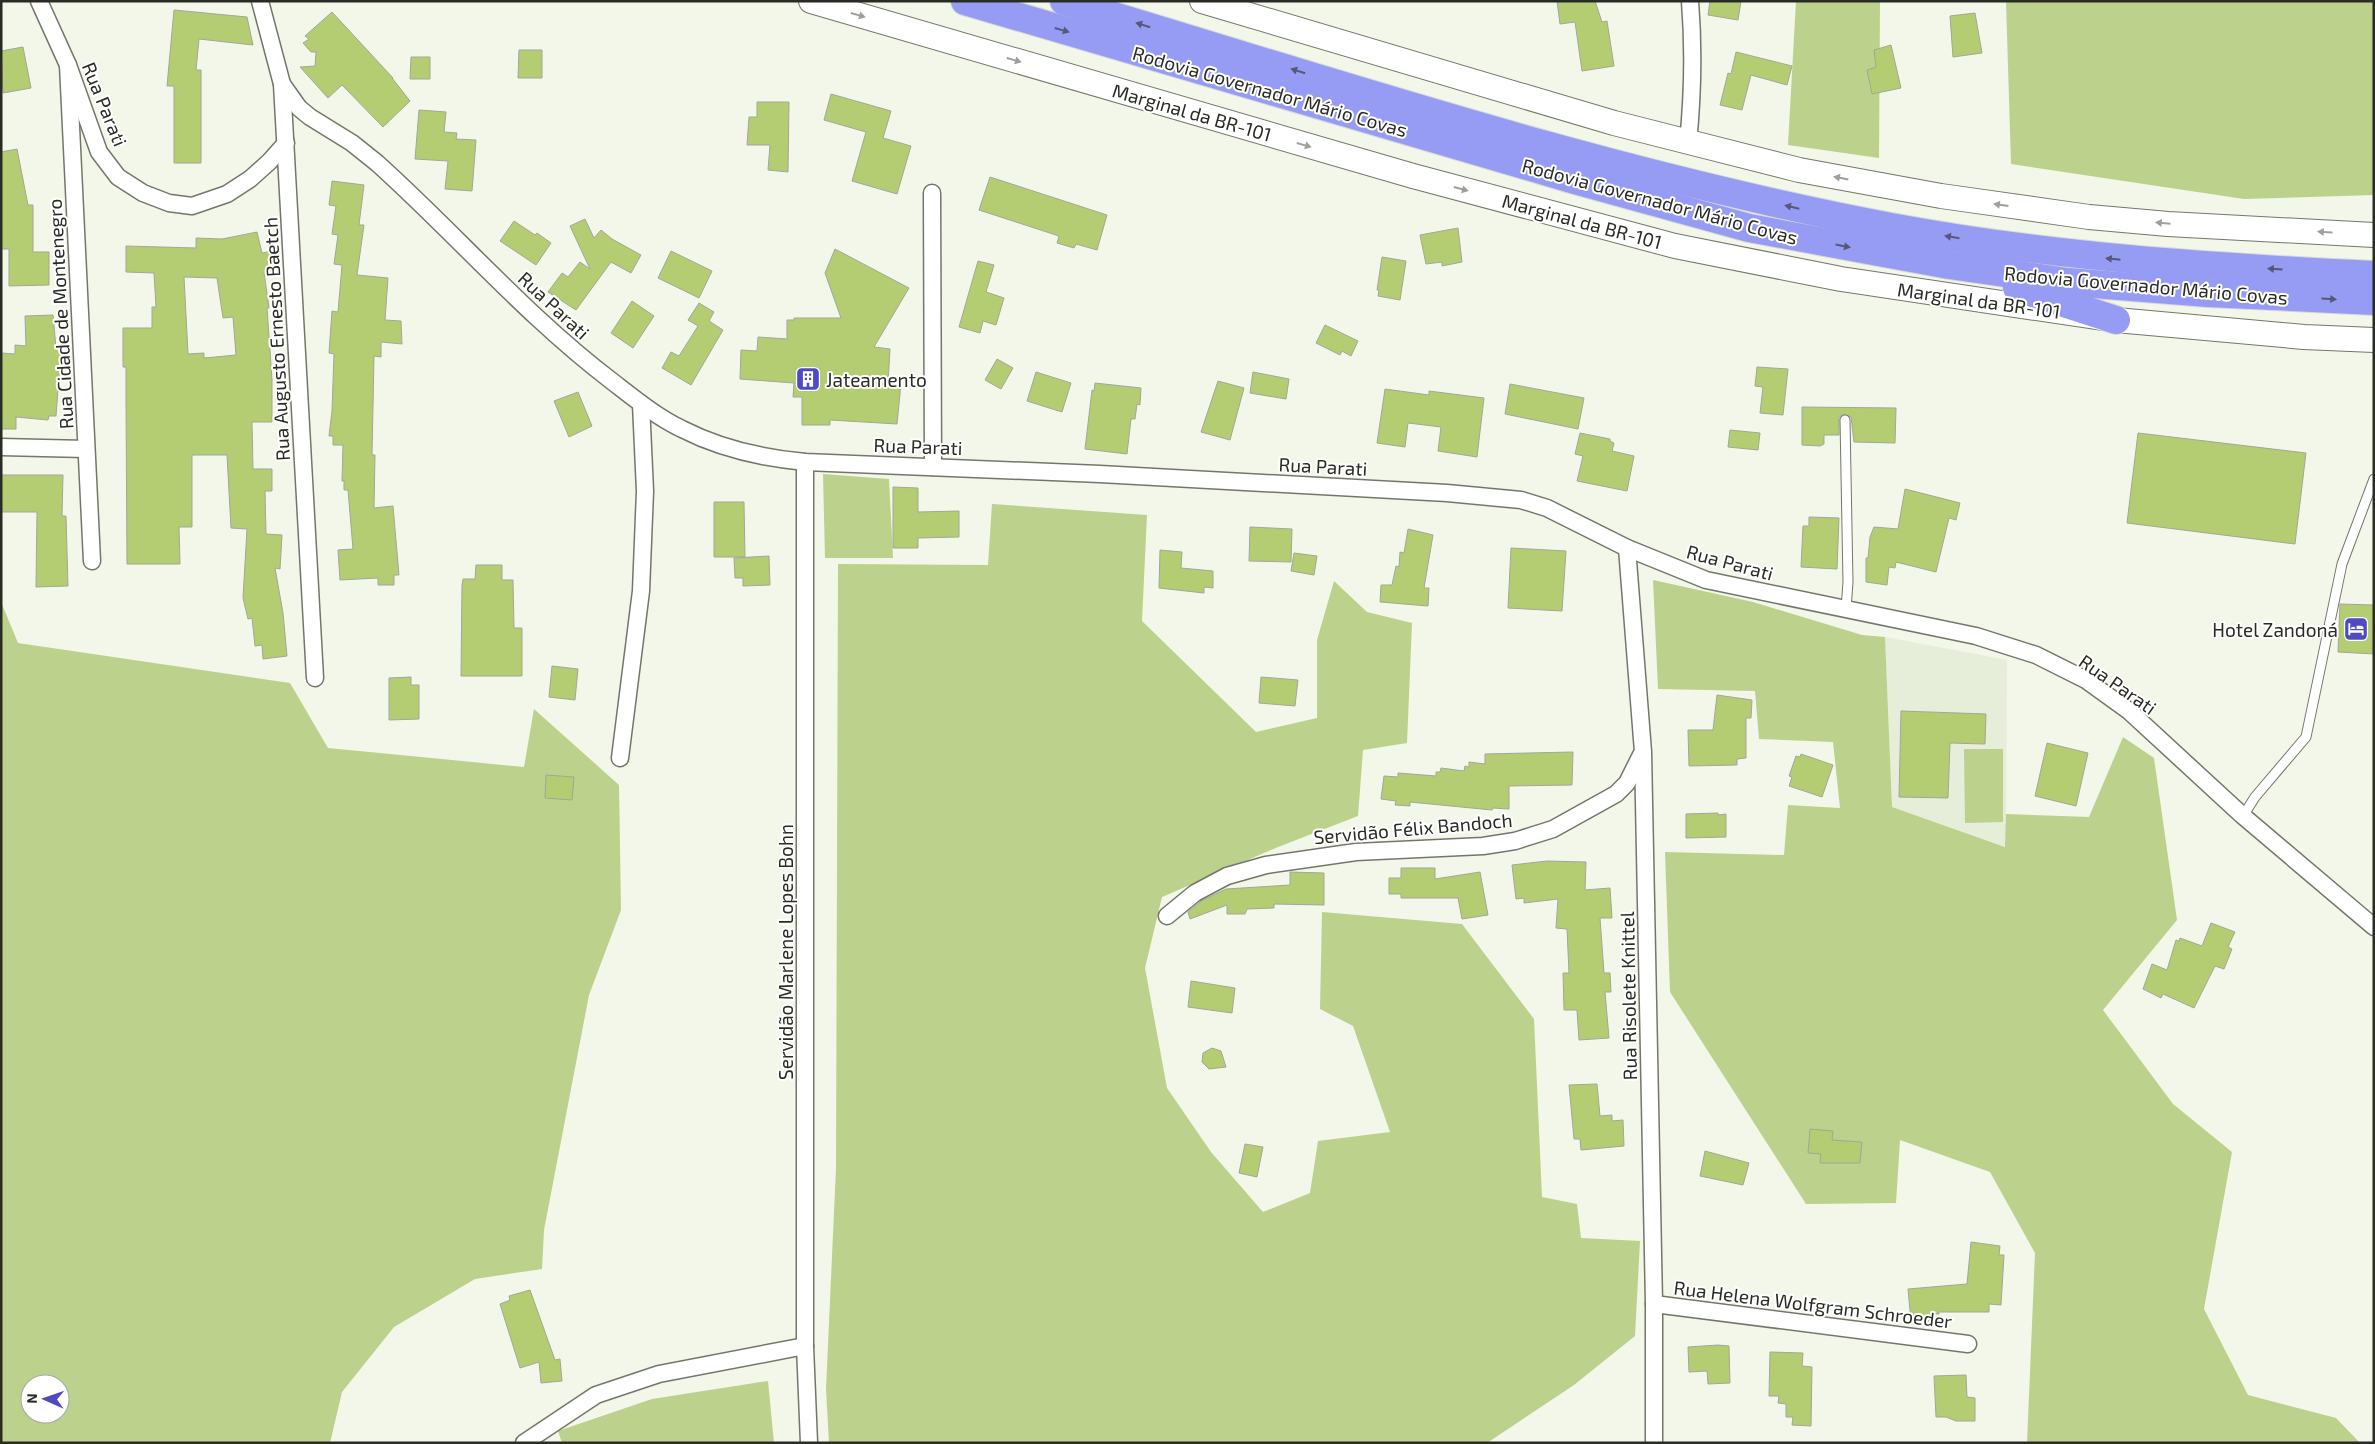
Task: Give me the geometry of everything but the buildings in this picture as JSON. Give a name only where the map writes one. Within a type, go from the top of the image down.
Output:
[{"type":"highway","name":"Rodovia Governador Mário Covas","points":[[965,1],[1675,208],[1750,228],[1949,265],[2120,287],[2374,302]]},
{"type":"highway","name":"Rodovia Governador Mário Covas","points":[[1064,1],[1553,146],[1722,191],[1808,210],[1962,238],[2116,259],[2374,275]]},
{"type":"highway","points":[[1949,265],[2116,320]]},
{"type":"main road","name":"Marginal da BR-101","points":[[811,1],[1414,176],[1675,246],[1841,280],[2116,320],[2304,337],[2371,341]]},
{"type":"main road","points":[[1202,1],[1688,143],[1799,170],[2008,206],[2168,224],[2374,235]]},
{"type":"street","name":"Rua Parati","points":[[39,1],[68,65],[99,152],[118,177],[143,193],[169,203],[192,206],[227,194],[250,179],[270,162],[286,143]]},
{"type":"street","name":"Rua Augusto Ernesto Baetch","points":[[260,1],[282,84],[315,678]]},
{"type":"street","points":[[1688,143],[1693,97],[1694,52],[1690,1]]},
{"type":"street","name":"Rua Cidade de Montenegro","points":[[68,65],[92,561]]},
{"type":"street","name":"Rua Parati","points":[[282,84],[299,108],[310,118],[352,144],[377,163],[559,339],[641,404],[681,429],[728,448],[777,460],[806,462],[1493,496],[1521,500],[1547,508],[1627,548],[1706,580],[2008,645],[2036,655],[2086,680],[2129,711],[2243,816],[2374,927]]},
{"type":"street","points":[[932,193],[932,467]]},
{"type":"street","points":[[620,758],[641,591],[645,491],[641,404]]},
{"type":"street","points":[[1,447],[86,449]]},
{"type":"street","name":"Servidão Marlene Lopes Bohn","points":[[806,462],[805,1346],[809,1443]]},
{"type":"street","name":"Rua Risolete Knittel","points":[[1627,548],[1643,752],[1654,1304],[1654,1443]]},
{"type":"street","name":"Servidão Félix Bandoch","points":[[1166,916],[1196,893],[1227,876],[1266,865],[1356,852],[1483,846],[1515,841],[1554,829],[1616,794],[1626,783],[1643,752]]},
{"type":"street","name":"Rua Helena Wolfgram Schroeder","points":[[1654,1304],[1968,1344]]},
{"type":"street","points":[[524,1443],[596,1395],[658,1374],[805,1346]]},
{"type":"lane","points":[[1845,420],[1848,582],[1846,609]]},
{"type":"lane","points":[[2243,816],[2255,797],[2306,737],[2342,564],[2374,479]]},
{"type":"shaded area","points":[[1885,637],[2007,660],[2006,847],[1892,807]]},
{"type":"green space","points":[[1796,1],[1880,1],[1879,158],[1788,145]]},
{"type":"green space","points":[[2006,1],[2374,1],[2374,195],[2244,199],[2011,164]]},
{"type":"green space","points":[[823,474],[889,479],[893,558],[825,558]]},
{"type":"green space","points":[[992,504],[1147,515],[1142,621],[1256,732],[1317,718],[1317,640],[1334,581],[1367,612],[1412,623],[1407,743],[1363,750],[1358,816],[1278,847],[1162,897],[1145,968],[1167,1088],[1211,1152],[1263,1212],[1310,1193],[1318,1141],[1390,1132],[1353,1026],[1320,1009],[1322,912],[1462,924],[1534,1019],[1542,1197],[1577,1204],[1581,1238],[1640,1241],[1635,1336],[1574,1385],[1487,1443],[829,1443],[826,1389],[836,1168],[838,564],[988,565]]},
{"type":"green space","points":[[1653,580],[1753,602],[1862,635],[1885,637],[1892,807],[2005,847],[2006,814],[2089,817],[2123,737],[2154,758],[2177,920],[2103,1010],[2173,1104],[2232,1152],[2204,1309],[2248,1395],[2336,1418],[2360,1443],[2027,1443],[2035,1253],[1990,1172],[1900,1140],[1896,1203],[1806,1204],[1670,992],[1665,852],[1784,855],[1788,805],[1840,808],[1833,742],[1759,739],[1755,691],[1658,689]]},
{"type":"green space","points":[[1,602],[18,643],[290,683],[328,748],[524,767],[534,709],[619,785],[621,910],[589,995],[544,1230],[542,1269],[475,1279],[394,1327],[342,1392],[330,1443],[1,1443]]},
{"type":"green space","points":[[1964,749],[2003,749],[2003,822],[1965,823]]},
{"type":"green space","points":[[768,1381],[774,1443],[562,1443],[558,1431],[652,1399]]},
{"type":"place","name":"Jateamento","points":[[808,379]]},
{"type":"place","name":"Hotel Zandoná","points":[[2356,629]]}]
